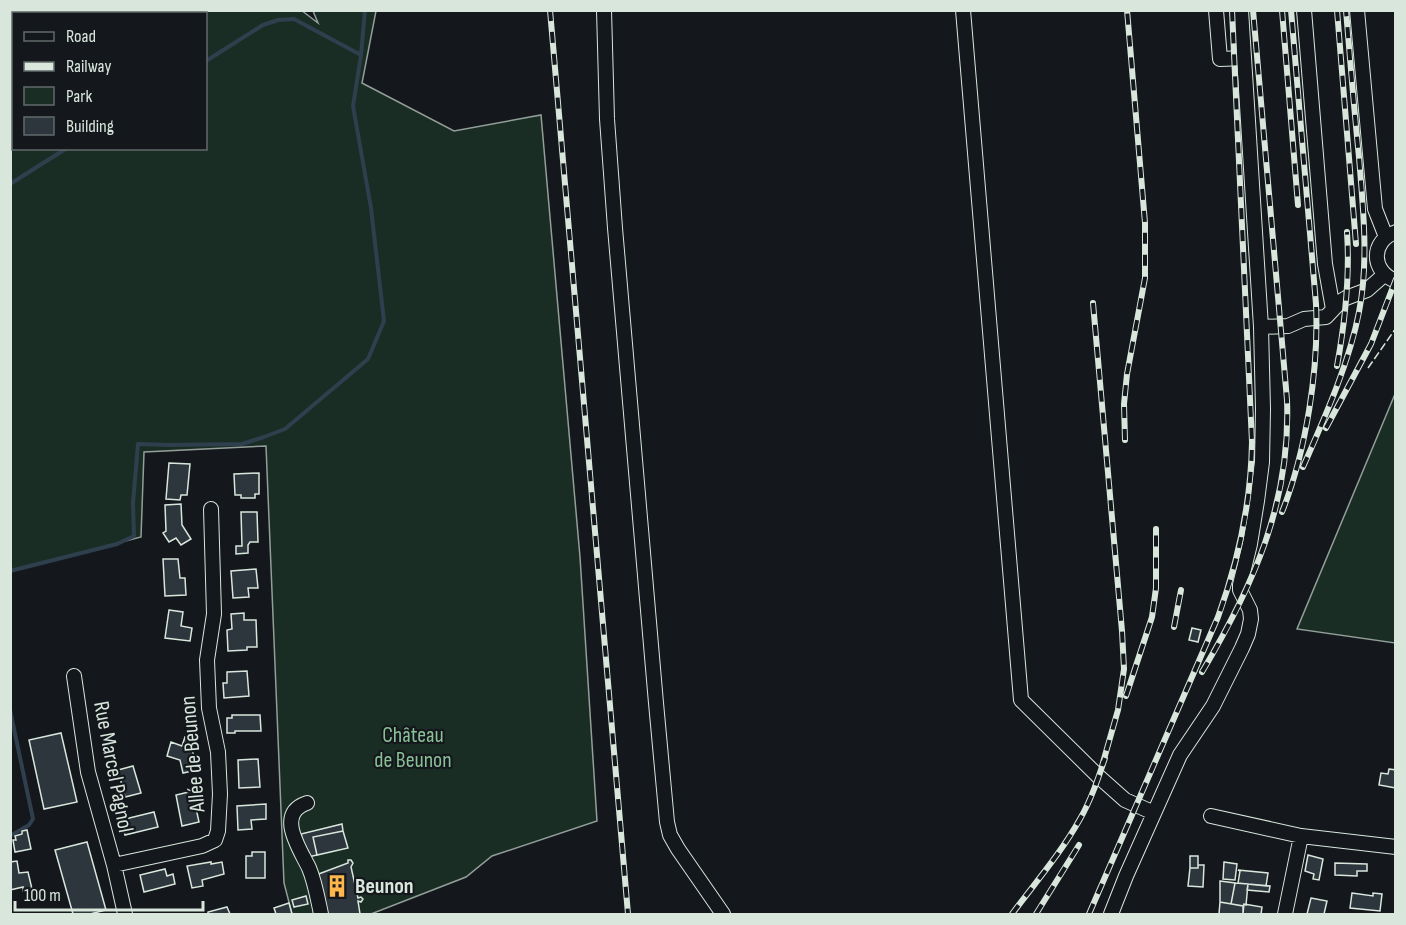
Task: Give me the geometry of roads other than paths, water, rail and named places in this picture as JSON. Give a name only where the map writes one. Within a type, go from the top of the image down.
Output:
[{"type":"street","points":[[604,10],[607,119],[614,217],[667,822],[670,836],[723,915]]},
{"type":"street","points":[[963,10],[1021,700],[1125,800],[1154,813]]},
{"type":"street","points":[[1216,10],[1220,59],[1244,58]]},
{"type":"street","points":[[1111,915],[1180,755],[1213,706],[1242,648],[1250,626],[1250,610],[1240,590],[1240,585],[1250,544],[1262,462],[1263,409],[1261,327],[1241,10]]},
{"type":"street","points":[[1304,10],[1325,264],[1333,309]]},
{"type":"street","points":[[1261,327],[1288,326],[1304,319],[1326,317],[1346,297],[1367,290],[1390,278],[1379,268],[1376,260],[1380,243],[1391,234],[1375,209],[1357,10]]},
{"type":"street","name":"Allée de Beunon","points":[[114,866],[202,846],[215,840],[218,831],[220,794],[218,752],[209,708],[207,660],[214,614],[211,509]]},
{"type":"street","name":"Rue Marcel Pagnol","points":[[74,676],[88,772],[114,866]]},
{"type":"street","points":[[307,803],[299,806],[293,812],[291,824],[294,839],[310,870],[321,915]]},
{"type":"street","points":[[1211,816],[1301,836],[1395,847]]},
{"type":"street","points":[[1285,915],[1301,836]]},
{"type":"street","points":[[114,866],[125,915]]},
{"type":"waterway","points":[[207,60],[263,25],[278,20],[294,19],[361,55],[365,10]]},
{"type":"waterway","points":[[10,571],[117,544],[134,536],[133,503],[138,444],[242,444],[264,437],[285,429],[368,359],[384,321],[371,208],[353,106],[361,55]]},
{"type":"waterway","points":[[10,184],[64,150]]},
{"type":"waterway","points":[[10,710],[33,819],[29,825],[10,836]]},
{"type":"railway","points":[[550,10],[628,914]]},
{"type":"railway","points":[[1125,440],[1124,404],[1127,374],[1145,278],[1145,223],[1127,10]]},
{"type":"railway","points":[[1089,914],[1218,617],[1238,552],[1246,509],[1252,442],[1232,10]]},
{"type":"railway","points":[[1202,672],[1237,608],[1265,542],[1283,474],[1287,438],[1287,400],[1253,10]]},
{"type":"railway","points":[[1282,10],[1298,205]]},
{"type":"railway","points":[[1282,512],[1304,437],[1313,383],[1316,329],[1316,304],[1291,10]]},
{"type":"railway","points":[[1337,10],[1356,244]]},
{"type":"railway","points":[[1303,467],[1327,411],[1355,332],[1364,273],[1363,215],[1346,10]]},
{"type":"railway","points":[[1337,366],[1346,299],[1347,232]]},
{"type":"railway","points":[[1326,428],[1371,344],[1396,279]]},
{"type":"railway","points":[[1093,303],[1124,669],[1118,710],[1102,766]]},
{"type":"railway","points":[[1126,696],[1152,617],[1156,588],[1156,529]]},
{"type":"railway","points":[[1174,627],[1181,590]]},
{"type":"railway","points":[[1012,914],[1073,832],[1091,797],[1105,758]]},
{"type":"railway","points":[[1036,914],[1079,845]]},
{"type":"place","name":"Beunon","points":[[337,886]]},
{"type":"park label","name":"Château de Beunon","points":[[413,748]]}]
